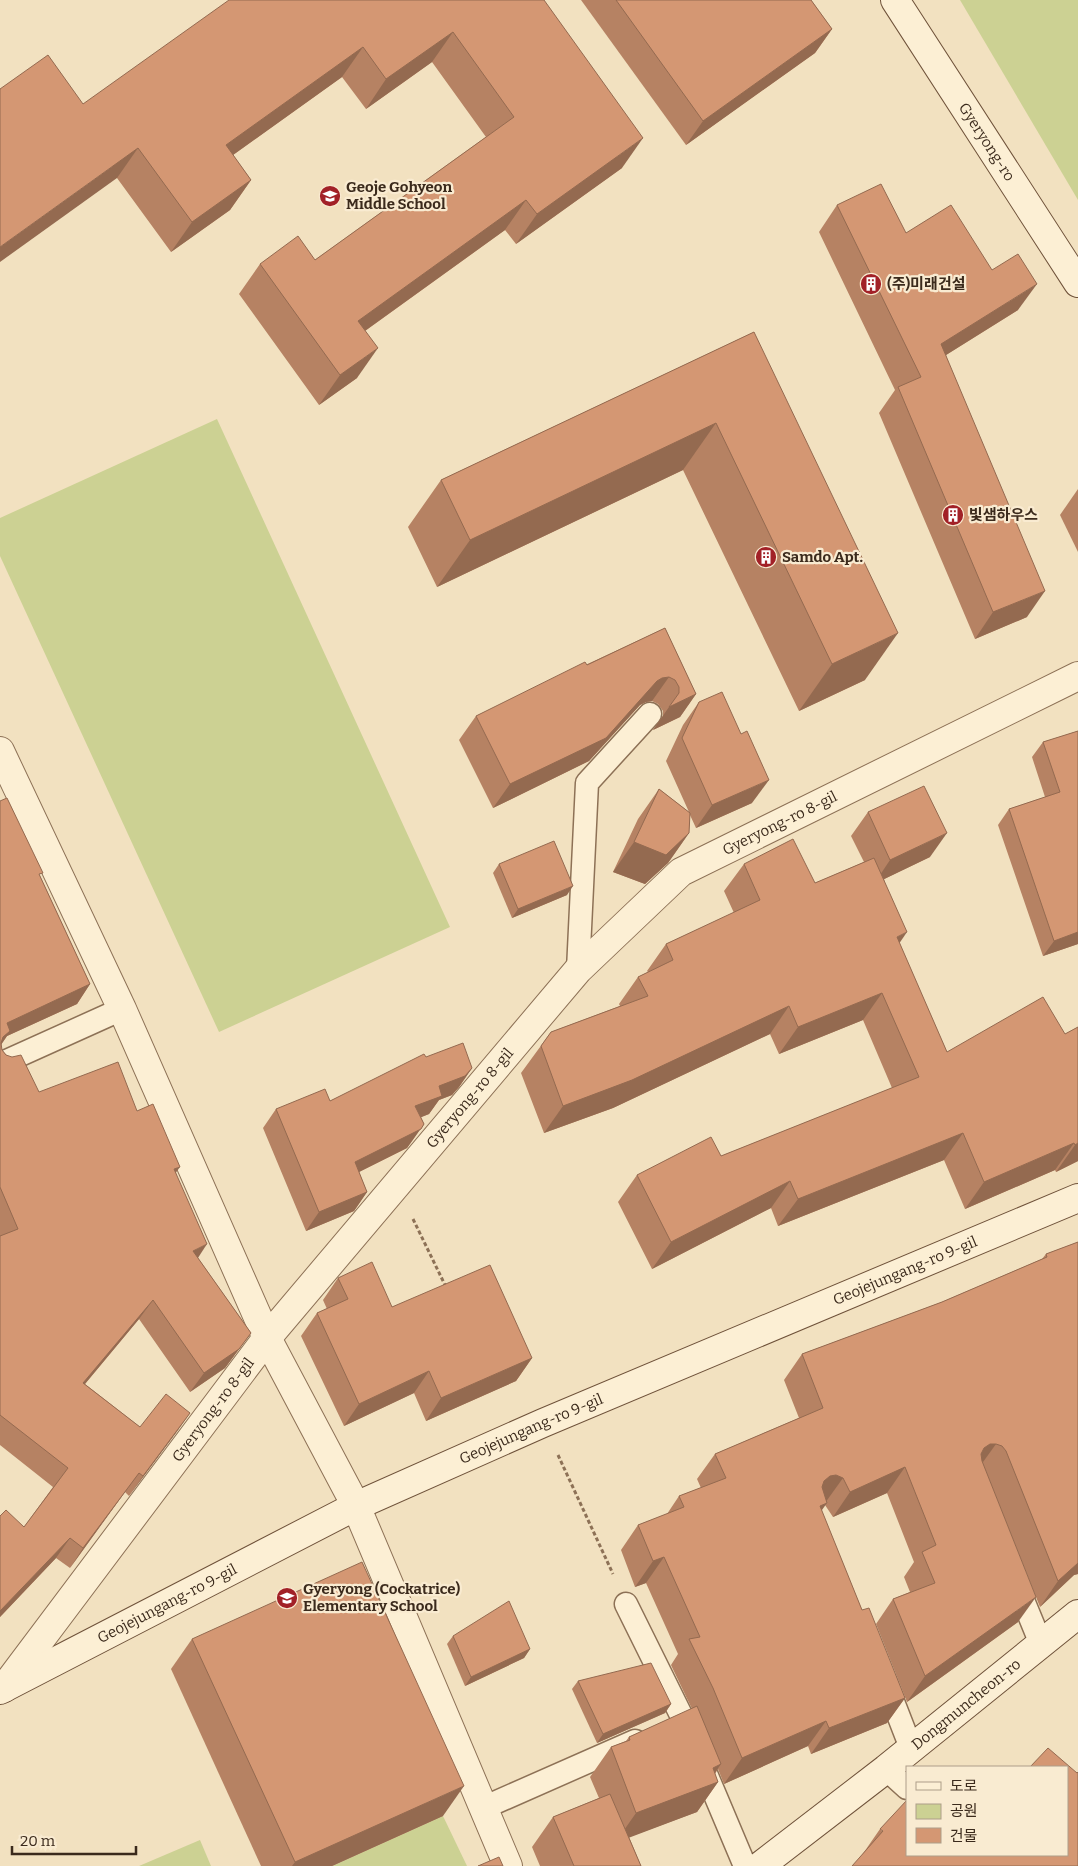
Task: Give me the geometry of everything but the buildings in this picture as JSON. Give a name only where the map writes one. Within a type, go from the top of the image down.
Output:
[{"type":"street","name":"Gyeryong-ro","points":[[895,0],[1078,283]]},
{"type":"street","name":"Gyeryong-ro 8-gil","points":[[2,1689],[267,1338],[578,970],[681,872],[1078,676]]},
{"type":"street","points":[[0,751],[122,1009],[267,1338],[356,1506],[508,1866]]},
{"type":"street","name":"Geojejungang-ro 9-gil","points":[[2,1689],[356,1506],[543,1423],[1078,1198]]},
{"type":"street","name":"Dongmuncheon-ro","points":[[760,1866],[886,1769],[1078,1614]]},
{"type":"lane","points":[[578,970],[587,783],[650,714]]},
{"type":"lane","points":[[0,1064],[122,1009]]},
{"type":"lane","points":[[1008,1563],[1040,1644]]},
{"type":"lane","points":[[626,1604],[668,1726],[745,1866]]},
{"type":"lane","points":[[879,1667],[911,1748]]},
{"type":"lane","points":[[483,1808],[668,1726]]},
{"type":"lane","points":[[886,1769],[906,1787]]},
{"type":"path","points":[[397,1184],[448,1290]]},
{"type":"path","points":[[543,1423],[626,1604]]},
{"type":"green space","points":[[960,0],[1078,0],[1078,200]]},
{"type":"green space","points":[[217,419],[450,927],[219,1032],[0,556],[0,518]]},
{"type":"green space","points":[[443,1816],[467,1866],[332,1866]]},
{"type":"green space","points":[[200,1840],[211,1866],[139,1866]]},
{"type":"place","name":"Geoje Gohyeon Middle School","points":[[330,196]]},
{"type":"place","name":"(주)미래건설","points":[[871,284]]},
{"type":"place","name":"빛샘하우스","points":[[953,515]]},
{"type":"place","name":"Samdo Apt.","points":[[766,557]]},
{"type":"place","name":"Gyeryong (Cockatrice) Elementary School","points":[[287,1598]]}]
